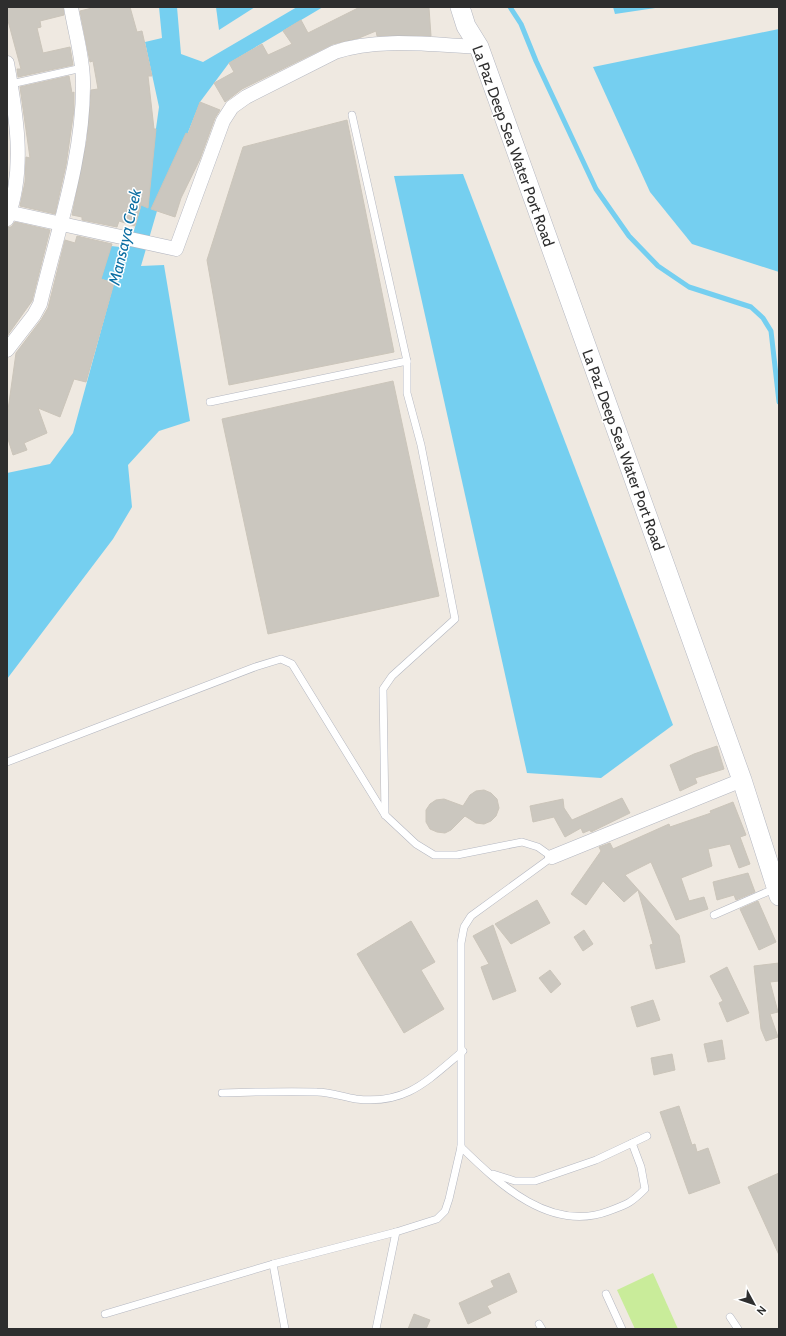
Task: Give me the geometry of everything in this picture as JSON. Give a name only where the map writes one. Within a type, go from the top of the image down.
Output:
[{"type":"main road","name":"La Paz Deep Sea Water Port Road","points":[[460,7],[466,26],[479,48],[742,780],[778,892]]},
{"type":"street","points":[[7,350],[40,304],[61,223],[77,146],[82,91],[82,68],[71,7]]},
{"type":"street","points":[[7,63],[11,84],[18,157],[16,187],[8,215],[61,223],[150,245],[176,249],[223,121],[232,107],[246,97],[336,52],[350,47],[397,44],[479,48]]},
{"type":"street","points":[[552,857],[742,780]]},
{"type":"lane","points":[[11,84],[82,68]]},
{"type":"lane","points":[[352,115],[407,361],[407,393],[421,445],[455,619],[392,676],[383,689],[385,815]]},
{"type":"lane","points":[[210,402],[407,361]]},
{"type":"lane","points":[[7,762],[255,667],[281,659],[292,664],[385,815],[416,844],[434,855],[456,855],[522,842],[538,847],[552,857],[471,916],[464,927],[461,943],[463,1052],[462,1147],[445,1211],[437,1219],[396,1232],[272,1264],[105,1314]]},
{"type":"lane","points":[[714,915],[778,892]]},
{"type":"lane","points":[[222,1093],[318,1092],[355,1099],[380,1101],[402,1095],[422,1086],[463,1052]]},
{"type":"lane","points":[[487,1172],[515,1181],[535,1181],[596,1160],[647,1136]]},
{"type":"lane","points":[[462,1147],[487,1172],[527,1202],[564,1217],[598,1215],[632,1202],[645,1189],[642,1167],[632,1143]]},
{"type":"lane","points":[[376,1329],[396,1232]]},
{"type":"lane","points":[[272,1264],[285,1329]]},
{"type":"lane","points":[[606,1294],[622,1329]]},
{"type":"lane","points":[[730,1317],[738,1329]]},
{"type":"green space","points":[[653,1273],[678,1329],[635,1329],[617,1290]]},
{"type":"water","points":[[159,7],[177,7],[181,54],[203,62],[297,7],[323,7],[229,63],[200,102],[157,211],[141,266],[164,265],[190,421],[159,431],[128,465],[132,507],[113,539],[7,679],[7,473],[50,464],[73,433],[114,283],[101,279],[111,246],[129,248],[149,178],[159,107],[145,42],[162,38]]},
{"type":"water","points":[[216,7],[255,7],[219,30]]},
{"type":"water","points":[[613,7],[662,7],[615,14]]},
{"type":"water","points":[[779,29],[779,272],[692,244],[650,192],[593,67]]},
{"type":"water","points":[[463,174],[673,725],[601,778],[527,773],[394,176]]},
{"type":"building","points":[[7,7],[63,7],[64,15],[40,21],[41,27],[37,28],[43,53],[70,47],[73,65],[18,77],[17,69],[21,69],[7,17]]},
{"type":"building","points":[[96,7],[130,7],[137,32],[142,31],[152,76],[148,76],[154,129],[156,129],[148,208],[141,205],[135,226],[119,221],[117,227],[82,220],[82,217],[72,215],[87,140],[91,90],[98,89],[93,61],[90,62],[80,11]]},
{"type":"building","points":[[360,7],[429,8],[431,36],[377,36],[376,31],[359,38],[333,44],[242,89],[225,102],[214,83],[234,72],[229,63],[262,44],[268,55],[292,44],[283,31],[301,20],[308,33]]},
{"type":"building","points":[[69,76],[72,93],[74,92],[74,110],[66,165],[55,214],[20,206],[25,182],[26,157],[30,158],[20,87]]},
{"type":"building","points":[[200,102],[220,110],[215,118],[200,159],[181,198],[175,217],[151,209],[186,133],[188,134]]},
{"type":"building","points":[[347,120],[394,352],[229,385],[207,260],[243,147]]},
{"type":"building","points":[[15,222],[50,230],[32,301],[7,336],[7,227],[11,227]]},
{"type":"building","points":[[77,236],[112,244],[101,279],[114,283],[86,382],[74,379],[60,417],[38,408],[47,433],[24,443],[27,450],[13,455],[7,436],[7,417],[16,353],[41,320],[48,308],[65,240],[75,243]]},
{"type":"building","points":[[393,381],[439,596],[268,634],[222,419]]},
{"type":"building","points":[[717,746],[724,769],[695,778],[697,783],[680,791],[670,765],[694,754]]},
{"type":"building","points":[[484,790],[491,793],[497,799],[499,808],[496,816],[491,821],[484,824],[476,823],[465,816],[451,830],[445,833],[430,829],[426,822],[426,810],[430,804],[436,800],[444,799],[463,806],[470,795],[476,791]]},
{"type":"building","points":[[622,798],[630,813],[591,832],[590,830],[583,833],[581,828],[565,837],[554,817],[533,822],[530,806],[563,799],[564,808],[572,820]]},
{"type":"building","points":[[733,802],[746,835],[740,837],[750,864],[739,868],[730,844],[708,849],[712,866],[681,878],[689,901],[704,897],[708,909],[676,920],[651,862],[625,875],[679,935],[685,962],[656,969],[650,945],[653,944],[638,890],[624,902],[603,881],[586,905],[571,894],[601,851],[599,847],[610,843],[613,849],[669,824],[670,827],[711,813],[710,811]]},
{"type":"building","points":[[748,873],[755,892],[736,900],[734,895],[717,900],[713,882]]},
{"type":"building","points":[[537,900],[550,923],[511,944],[495,924]]},
{"type":"building","points":[[758,901],[776,942],[759,950],[740,909]]},
{"type":"building","points":[[411,921],[435,962],[421,970],[444,1009],[404,1033],[357,954]]},
{"type":"building","points":[[493,925],[516,991],[493,1000],[481,967],[489,964],[473,936]]},
{"type":"building","points":[[584,930],[593,944],[583,951],[574,937]]},
{"type":"building","points":[[779,963],[779,981],[770,982],[778,1012],[770,1014],[778,1037],[766,1041],[761,1029],[754,966]]},
{"type":"building","points":[[727,967],[749,1013],[727,1022],[719,1003],[723,1001],[710,976]]},
{"type":"building","points":[[550,970],[561,984],[551,993],[539,978]]},
{"type":"building","points":[[653,1000],[660,1020],[637,1027],[631,1007]]},
{"type":"building","points":[[722,1040],[725,1059],[708,1062],[704,1044]]},
{"type":"building","points":[[672,1054],[675,1070],[654,1075],[651,1058]]},
{"type":"building","points":[[679,1106],[692,1145],[695,1144],[697,1152],[708,1148],[720,1183],[689,1194],[660,1112]]},
{"type":"building","points":[[779,1173],[779,1255],[748,1187]]},
{"type":"building","points":[[509,1273],[517,1292],[487,1306],[491,1313],[468,1324],[459,1303],[494,1287],[491,1281]]},
{"type":"building","points":[[414,1314],[430,1320],[426,1329],[408,1329]]},
{"type":"waterway","points":[[510,7],[521,24],[536,61],[596,189],[629,236],[658,266],[689,287],[751,307],[763,318],[771,331],[779,402]]},
{"type":"water label","name":"Mansaya Creek","points":[[125,237]]}]
